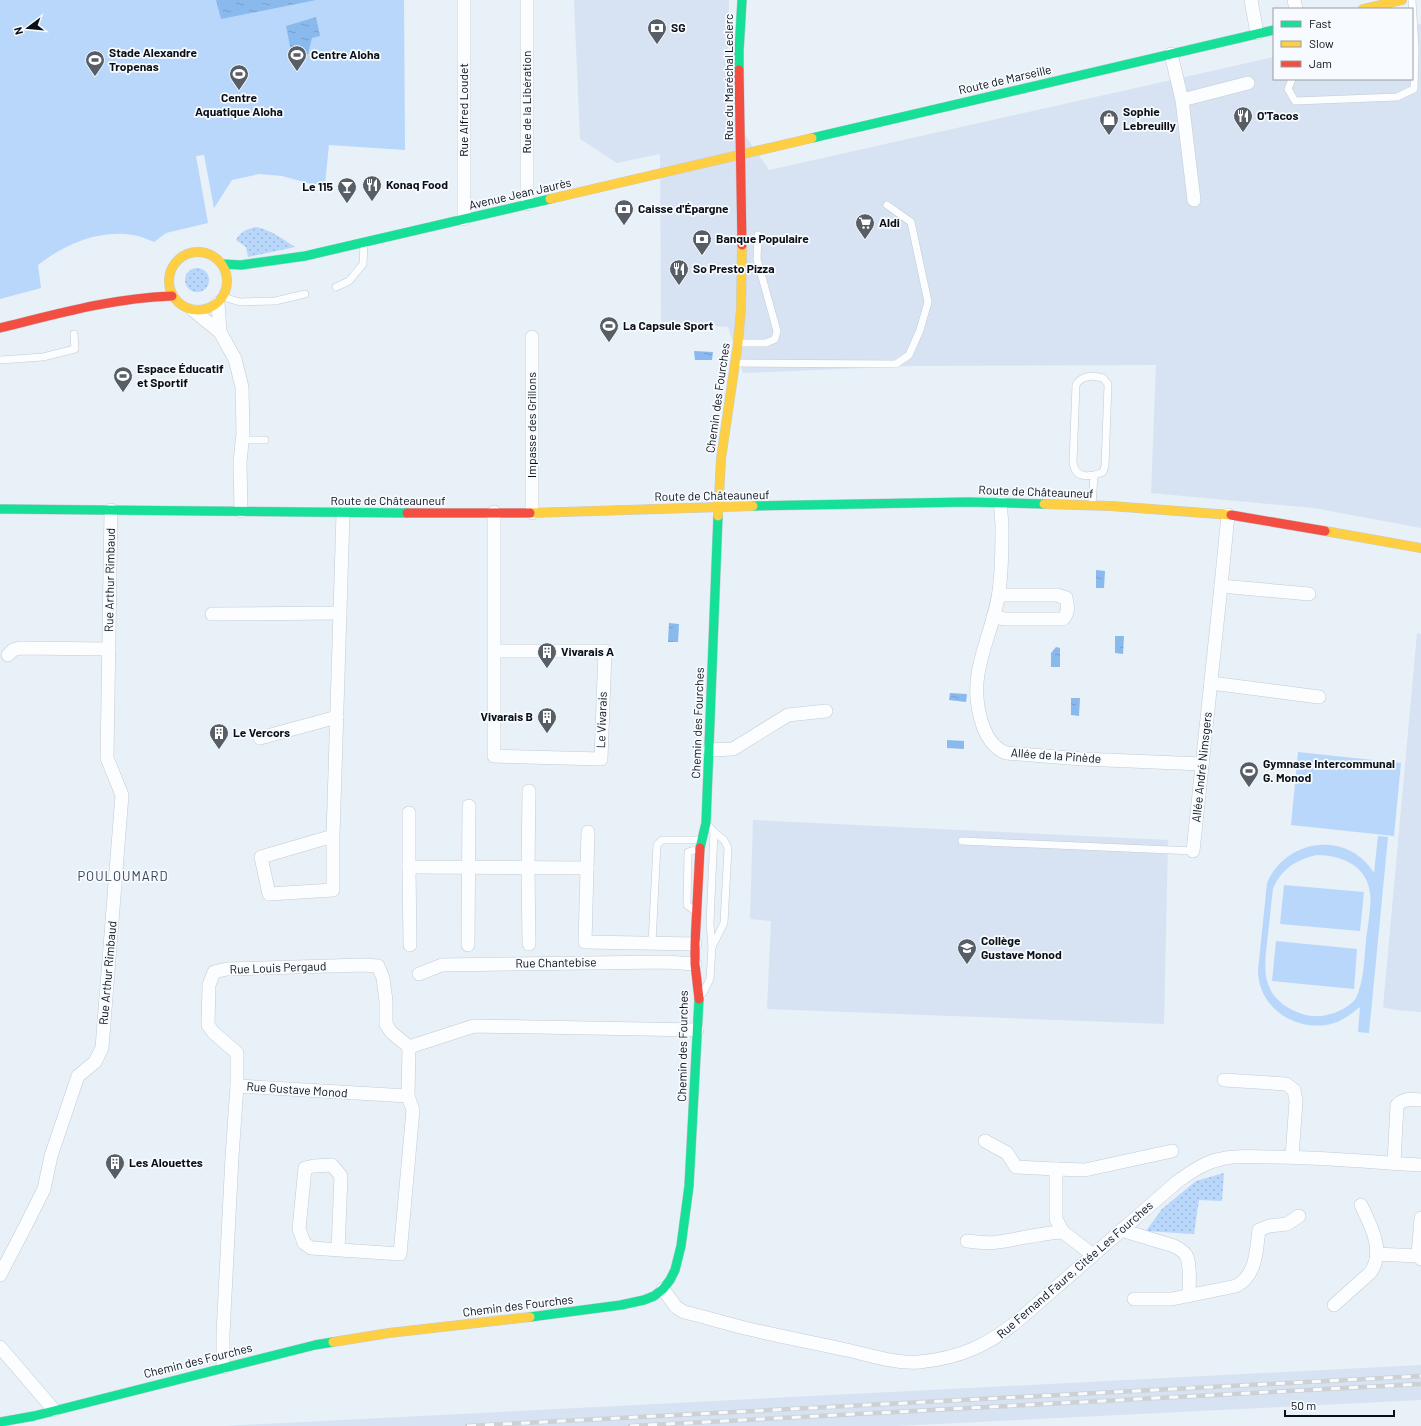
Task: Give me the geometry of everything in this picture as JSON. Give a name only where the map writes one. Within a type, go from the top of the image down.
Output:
[{"type":"main road","name":"Rue du Maréchal Leclerc","points":[[741,153],[739,52],[742,0]]},
{"type":"main road","points":[[1367,8],[1402,0]]},
{"type":"main road","name":"Route de Marseille","points":[[741,153],[1273,30]]},
{"type":"main road","name":"Avenue Jean Jaurès","points":[[222,264],[241,265],[305,256],[464,220],[741,153]]},
{"type":"main road","name":"Chemin des Fourches","points":[[0,1422],[34,1416],[223,1367],[315,1345],[389,1333],[621,1305],[644,1300],[654,1296],[663,1289],[670,1280],[675,1270],[681,1246],[689,1186],[699,1002],[694,964],[701,844],[706,823],[718,507],[721,459],[738,343],[741,309],[741,153]]},
{"type":"main road","points":[[199,251],[208,253],[222,264],[226,273],[227,284],[220,300],[207,309],[194,311],[185,308],[172,296],[169,288],[168,276],[174,262],[182,256],[190,252],[199,251]]},
{"type":"main road","name":"Avenue Jean Jaurès","points":[[257,273],[305,256]]},
{"type":"main road","points":[[157,281],[168,276]]},
{"type":"main road","points":[[227,284],[238,280]]},
{"type":"main road","points":[[104,304],[138,290]]},
{"type":"main road","points":[[0,328],[104,304],[155,296],[172,296]]},
{"type":"main road","name":"Route de Châteauneuf","points":[[0,509],[241,511],[343,514],[494,512],[532,513],[718,507],[968,502],[1092,505],[1228,515],[1421,548]]},
{"type":"street","name":"Rue Alfred Loudet","points":[[464,0],[464,220]]},
{"type":"street","name":"Rue de la Libération","points":[[527,0],[527,204]]},
{"type":"street","points":[[1251,0],[1257,33]]},
{"type":"street","points":[[1171,54],[1182,100],[1194,200]]},
{"type":"street","points":[[1182,100],[1248,83]]},
{"type":"street","points":[[220,300],[220,332]]},
{"type":"street","points":[[194,311],[220,332],[235,359],[242,387],[242,440],[240,462],[241,511]]},
{"type":"street","name":"Impasse des Grillons","points":[[532,337],[532,513]]},
{"type":"street","name":"Allée de la Pinède","points":[[1001,503],[1002,559],[998,595],[978,675],[978,696],[983,727],[991,742],[1001,751],[1006,753],[1082,759],[1202,764]]},
{"type":"street","name":"Rue Arthur Rimbaud","points":[[0,1275],[44,1189],[51,1156],[78,1076],[95,1062],[102,1048],[122,795],[107,758],[111,510]]},
{"type":"street","name":"Le Vivarais","points":[[494,512],[494,651],[494,756],[600,759],[605,651],[494,651]]},
{"type":"street","points":[[333,836],[261,857],[269,894],[333,890],[333,836],[343,514]]},
{"type":"street","name":"Allée André Nimsgers","points":[[1193,851],[1228,515]]},
{"type":"street","points":[[1221,586],[1309,594]]},
{"type":"street","points":[[993,617],[1005,619],[1063,619],[1067,615],[1068,607],[1066,598],[1057,595],[998,595]]},
{"type":"street","points":[[212,614],[340,613]]},
{"type":"street","name":"Rue Arthur Rimbaud","points":[[8,655],[12,650],[20,648],[108,649]]},
{"type":"street","points":[[1211,683],[1319,697]]},
{"type":"street","points":[[709,750],[733,749],[788,715],[826,711]]},
{"type":"street","points":[[260,738],[337,717]]},
{"type":"street","points":[[529,791],[529,944]]},
{"type":"street","points":[[468,945],[469,806]]},
{"type":"street","points":[[409,813],[410,945]]},
{"type":"street","points":[[588,832],[585,942],[695,944]]},
{"type":"street","points":[[409,868],[587,868]]},
{"type":"street","name":"Rue Chantebise","points":[[419,974],[442,965],[666,962],[694,964]]},
{"type":"street","name":"Rue Louis Pergaud","points":[[237,1086],[237,1053],[213,1032],[208,1025],[209,985],[214,972],[226,969],[364,965],[378,966],[383,978],[386,1001],[386,1024],[391,1032],[409,1047]]},
{"type":"street","points":[[338,1250],[341,1176],[332,1166],[305,1168],[299,1229],[304,1243],[311,1248],[338,1250],[400,1254],[413,1110],[408,1096],[409,1047],[474,1026],[697,1030]]},
{"type":"street","points":[[1224,1080],[1286,1084],[1294,1090],[1296,1101],[1292,1157]]},
{"type":"street","name":"Rue Gustave Monod","points":[[223,1367],[223,1334],[237,1086],[408,1096]]},
{"type":"street","points":[[1394,1163],[1397,1105],[1406,1099],[1421,1100]]},
{"type":"street","points":[[985,1141],[1007,1153],[1016,1166],[1056,1169],[1085,1170],[1172,1151]]},
{"type":"street","name":"Rue Fernand Faure, Citée Les Fourches","points":[[663,1289],[676,1307],[684,1312],[748,1329],[891,1359],[917,1362],[954,1356],[994,1339],[1021,1318],[1187,1175],[1221,1158],[1292,1157],[1421,1165]]},
{"type":"street","points":[[1056,1169],[1056,1219],[1063,1232],[1093,1255]]},
{"type":"street","points":[[1334,1305],[1370,1273],[1374,1266],[1376,1240],[1361,1204]]},
{"type":"street","points":[[1134,1299],[1172,1299],[1236,1286],[1249,1276],[1254,1266],[1259,1230],[1269,1226],[1287,1224],[1299,1216]]},
{"type":"street","points":[[1376,1254],[1420,1257],[1421,1218]]},
{"type":"street","points":[[1122,1230],[1174,1246],[1181,1250],[1186,1256],[1188,1266],[1189,1296]]},
{"type":"street","points":[[967,1242],[998,1242],[1048,1232],[1063,1232]]},
{"type":"street","points":[[0,1347],[54,1410]]},
{"type":"lane","points":[[1292,80],[1288,89],[1295,101],[1397,97],[1414,89],[1413,24]]},
{"type":"lane","points":[[735,363],[896,364],[909,355],[920,330],[928,302],[911,222],[887,205]]},
{"type":"lane","points":[[738,343],[766,343],[775,339],[777,331],[757,259],[758,235]]},
{"type":"lane","points":[[336,287],[349,281],[363,264],[364,242]]},
{"type":"lane","points":[[220,300],[240,302],[275,301],[305,294]]},
{"type":"lane","points":[[0,360],[43,357],[76,349],[74,334]]},
{"type":"lane","points":[[1093,376],[1103,378],[1108,384],[1105,466],[1103,472],[1094,476],[1081,475],[1076,472],[1073,462],[1076,385],[1078,380],[1084,377],[1093,376]]},
{"type":"lane","points":[[242,440],[265,440]]},
{"type":"lane","points":[[1092,505],[1094,476]]},
{"type":"lane","points":[[706,823],[724,840],[728,848],[724,923],[712,947]]},
{"type":"lane","points":[[699,1002],[710,978],[712,947],[710,923],[714,832]]},
{"type":"lane","points":[[652,943],[657,845],[662,840],[701,844]]},
{"type":"lane","points":[[962,841],[1193,851]]},
{"type":"shaded area","points":[[0,0],[404,0],[405,150],[329,145],[325,184],[311,184],[282,176],[259,174],[232,180],[214,208],[204,155],[196,156],[208,223],[166,233],[154,242],[138,236],[120,234],[95,236],[83,240],[48,257],[38,265],[41,288],[0,299]]},
{"type":"shaded area","points":[[574,0],[729,0],[727,109],[769,170],[1273,57],[1273,80],[1413,80],[1413,26],[1421,24],[1421,528],[1314,508],[1151,493],[1156,365],[912,366],[743,373],[728,327],[661,322],[660,154],[617,163],[580,139]]},
{"type":"shaded area","points":[[256,227],[272,233],[295,247],[248,257],[246,247],[236,240],[244,231]]},
{"type":"shaded area","points":[[197,268],[206,271],[209,280],[206,289],[197,292],[188,289],[185,280],[188,271]]},
{"type":"shaded area","points":[[1417,633],[1421,634],[1421,1012],[1395,1010],[1383,1007]]},
{"type":"shaded area","points":[[1298,752],[1401,763],[1394,836],[1291,825]]},
{"type":"shaded area","name":"Collège Gustave Monod","points":[[753,820],[1168,840],[1164,1024],[767,1009],[771,921],[750,919]]},
{"type":"shaded area","points":[[1378,836],[1388,837],[1369,1033],[1358,1032],[1360,1007],[1341,1020],[1323,1025],[1301,1024],[1281,1014],[1266,998],[1260,986],[1258,972],[1267,883],[1276,868],[1288,856],[1302,849],[1318,845],[1334,845],[1349,850],[1363,859],[1374,873]],"holes":[[[1317,855],[1344,860],[1359,869],[1368,884],[1370,893],[1370,910],[1362,978],[1356,998],[1345,1008],[1334,1013],[1324,1016],[1311,1016],[1299,1013],[1287,1007],[1278,1000],[1268,984],[1265,965],[1273,889],[1276,882],[1280,876],[1296,862]]]},
{"type":"shaded area","points":[[1284,885],[1364,892],[1360,931],[1280,924]]},
{"type":"shaded area","points":[[1276,941],[1357,949],[1354,989],[1272,981]]},
{"type":"shaded area","points":[[1224,1173],[1222,1201],[1199,1200],[1194,1234],[1146,1231],[1162,1209],[1196,1181]]},
{"type":"shaded area","points":[[1421,1365],[1421,1400],[897,1426],[224,1426]]},
{"type":"water","points":[[216,0],[316,0],[221,19]]},
{"type":"water","points":[[316,17],[320,36],[312,38],[308,54],[292,56],[286,26]]},
{"type":"water","points":[[694,351],[713,352],[712,360],[695,360]]},
{"type":"water","points":[[1096,570],[1105,571],[1104,588],[1096,588]]},
{"type":"water","points":[[669,623],[679,624],[678,642],[668,642]]},
{"type":"water","points":[[1115,636],[1124,636],[1123,654],[1115,653]]},
{"type":"water","points":[[1056,647],[1060,648],[1060,667],[1051,667],[1051,653]]},
{"type":"water","points":[[950,693],[967,694],[966,702],[949,700]]},
{"type":"water","points":[[1071,698],[1080,698],[1079,716],[1071,715]]},
{"type":"water","points":[[947,740],[964,741],[964,749],[947,748]]},
{"type":"railway","points":[[467,1426],[1421,1376]]},
{"type":"railway","points":[[630,1426],[1421,1384]]},
{"type":"traffic: fast","points":[[739,70],[742,0]]},
{"type":"traffic: fast","points":[[812,138],[1273,30]]},
{"type":"traffic: fast","points":[[222,264],[241,265],[305,256],[550,199]]},
{"type":"traffic: fast","points":[[753,506],[968,502],[1044,504]]},
{"type":"traffic: fast","points":[[0,509],[407,513]]},
{"type":"traffic: fast","points":[[700,848],[706,823],[718,516]]},
{"type":"traffic: fast","points":[[530,1317],[621,1305],[644,1300],[654,1296],[663,1289],[670,1280],[675,1270],[681,1246],[689,1186],[699,999]]},
{"type":"traffic: fast","points":[[0,1422],[34,1416],[315,1345],[333,1342]]},
{"type":"traffic: slow","points":[[1367,8],[1402,0]]},
{"type":"traffic: slow","points":[[550,199],[812,138]]},
{"type":"traffic: slow","points":[[718,516],[721,459],[738,343],[741,309],[742,245]]},
{"type":"traffic: slow","points":[[192,252],[204,252],[219,260],[227,275],[227,281],[227,287],[219,302],[204,310],[192,310],[177,302],[169,287],[169,275],[177,260],[192,252]]},
{"type":"traffic: slow","points":[[1044,504],[1111,506],[1231,515]]},
{"type":"traffic: slow","points":[[530,513],[753,506]]},
{"type":"traffic: slow","points":[[1325,531],[1421,548]]},
{"type":"traffic: slow","points":[[333,1342],[389,1333],[530,1317]]},
{"type":"traffic: jam","points":[[739,70],[742,245]]},
{"type":"traffic: jam","points":[[0,328],[107,303],[150,297],[172,296]]},
{"type":"traffic: jam","points":[[407,513],[530,513]]},
{"type":"traffic: jam","points":[[1231,515],[1325,531]]},
{"type":"traffic: jam","points":[[699,999],[695,964],[695,944],[700,848]]},
{"type":"place","name":"SG","points":[[657,45]]},
{"type":"place","name":"Centre Aloha","points":[[297,72]]},
{"type":"place","name":"Stade Alexandre Tropenas","points":[[95,77]]},
{"type":"place","name":"Centre Aquatique Aloha","points":[[239,91]]},
{"type":"place","name":"O'Tacos","points":[[1243,133]]},
{"type":"place","name":"Sophie Lebreuilly","points":[[1109,136]]},
{"type":"place","name":"Konaq Food","points":[[372,202]]},
{"type":"place","name":"Le 115","points":[[347,204]]},
{"type":"place","name":"Caisse d'Épargne","points":[[624,226]]},
{"type":"place","name":"Aldi","points":[[865,240]]},
{"type":"place","name":"Banque Populaire","points":[[702,256]]},
{"type":"place","name":"So Presto Pizza","points":[[679,286]]},
{"type":"place","name":"La Capsule Sport","points":[[609,343]]},
{"type":"place","name":"Espace Éducatif et Sportif","points":[[123,393]]},
{"type":"place","name":"Vivarais A","points":[[547,669]]},
{"type":"place","name":"Vivarais B","points":[[547,734]]},
{"type":"place","name":"Le Vercors","points":[[219,750]]},
{"type":"place","name":"Gymnase Intercommunal G. Monod","points":[[1249,788]]},
{"type":"place","name":"Collège Gustave Monod","points":[[967,965]]},
{"type":"place","name":"Les Alouettes","points":[[115,1180]]},
{"type":"district","name":"POULOUMARD","points":[[123,876]]}]
